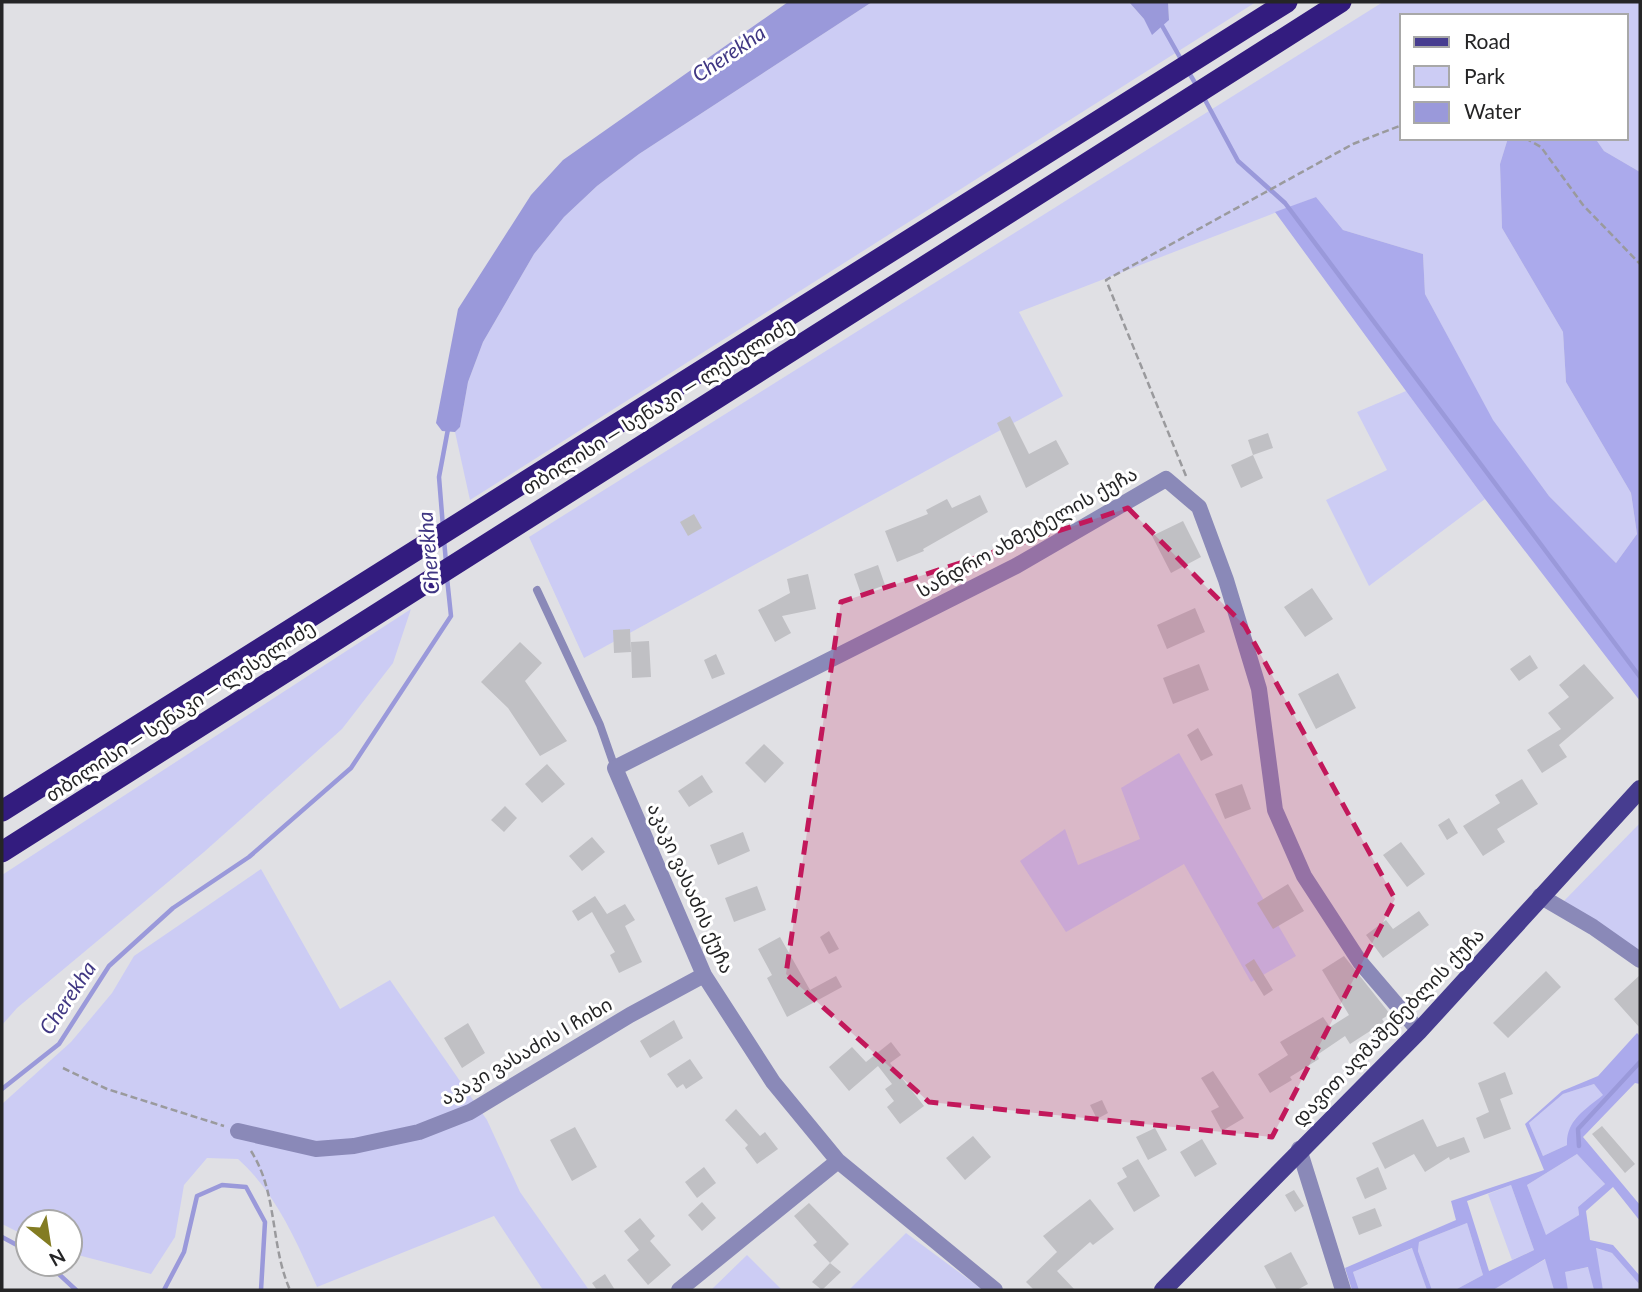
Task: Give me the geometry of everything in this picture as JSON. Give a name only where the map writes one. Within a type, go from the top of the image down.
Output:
[{"type":"highway","name":"თბილისი — სენაკი — ლესელიძე","points":[[2,811],[1287,2]]},
{"type":"highway","name":"თბილისი — სენაკი — ლესელიძე","points":[[2,852],[488,540],[1341,2]]},
{"type":"main road","name":"დავით აღმაშენებლის ქუჩა","points":[[1163,1290],[1299,1149],[1419,1031],[1640,789]]},
{"type":"street","name":"სანდრო ახმეტელის ქუჩა","points":[[615,768],[1016,566],[1166,479],[1199,507],[1226,580],[1259,689],[1275,810],[1304,876],[1360,962],[1419,1031]]},
{"type":"street","name":"აკაკი ვასაძის ქუჩა","points":[[615,768],[704,975],[774,1082],[838,1161],[995,1290]]},
{"type":"street","points":[[1540,896],[1593,926],[1640,960]]},
{"type":"street","name":"აკაკი ვასაძის I ჩიხი","points":[[239,1131],[316,1149],[354,1146],[419,1132],[470,1112],[630,1015],[704,975]]},
{"type":"street","points":[[1299,1149],[1343,1290]]},
{"type":"street","points":[[679,1290],[838,1161]]},
{"type":"lane","points":[[537,590],[600,725],[615,768]]},
{"type":"path","points":[[1188,481],[1106,280],[1278,188],[1353,144],[1400,126]]},
{"type":"path","points":[[1529,140],[1541,147],[1583,205],[1640,264]]},
{"type":"path","points":[[63,1068],[107,1089],[239,1131],[257,1160],[270,1195],[280,1269],[290,1290]]},
{"type":"highlighted area","points":[[1128,508],[1245,626],[1395,899],[1272,1137],[929,1102],[786,974],[841,602]]},
{"type":"green space","points":[[872,2],[1129,2],[1144,19],[1169,20],[1168,2],[1256,2],[470,500],[455,432],[460,427],[468,382],[483,342],[534,254],[564,217],[597,186],[639,154]]},
{"type":"green space","points":[[1383,2],[1640,2],[1640,172],[1604,151],[1596,140],[1628,140],[1628,14],[1400,14],[1400,140],[1507,140],[1500,164],[1502,228],[1563,332],[1566,382],[1631,493],[1637,534],[1616,563],[1549,496],[1493,421],[1425,294],[1423,254],[1343,230],[1316,197],[1019,312],[1063,396],[584,658],[529,537]]},
{"type":"green space","points":[[1406,391],[1485,499],[1369,586],[1326,500],[1387,470],[1357,412]]},
{"type":"green space","points":[[411,609],[393,663],[342,729],[204,852],[17,1008],[2,1025],[2,875]]},
{"type":"green space","points":[[1179,753],[1296,956],[1251,982],[1184,864],[1066,932],[1020,861],[1065,829],[1078,865],[1140,839],[1121,788]]},
{"type":"green space","points":[[1640,823],[1640,952],[1562,903]]},
{"type":"green space","points":[[261,869],[340,1009],[390,980],[487,1120],[520,1192],[589,1290],[543,1290],[494,1216],[317,1287],[274,1202],[238,1159],[207,1158],[184,1185],[175,1237],[151,1274],[84,1257],[84,1208],[14,1208],[14,1230],[2,1224],[2,1104],[71,1042],[112,993],[134,956]]},
{"type":"green space","points":[[1594,1084],[1604,1095],[1574,1120],[1567,1145],[1543,1156],[1529,1123],[1563,1094]]},
{"type":"green space","points":[[1577,1154],[1605,1184],[1578,1207],[1579,1215],[1546,1236],[1527,1185]]},
{"type":"green space","points":[[1511,1185],[1534,1250],[1512,1260],[1488,1194]]},
{"type":"green space","points":[[1467,1223],[1483,1275],[1455,1290],[1432,1290],[1418,1251],[1419,1242]]},
{"type":"green space","points":[[906,1233],[983,1290],[849,1290]]},
{"type":"green space","points":[[1413,1248],[1427,1290],[1359,1290],[1353,1272]]},
{"type":"green space","points":[[1595,1248],[1612,1253],[1640,1285],[1640,1290],[1603,1290]]},
{"type":"green space","points":[[747,1255],[782,1290],[711,1290]]},
{"type":"green space","points":[[1546,1259],[1554,1290],[1492,1289]]},
{"type":"green space","points":[[1589,1267],[1594,1290],[1568,1290],[1564,1272]]},
{"type":"shaded area","points":[[1507,140],[1596,140],[1604,151],[1640,172],[1640,701],[1485,499],[1275,212],[1316,197],[1343,230],[1423,254],[1425,294],[1493,420],[1549,496],[1616,563],[1637,534],[1631,493],[1566,382],[1563,332],[1502,228],[1500,164]]},
{"type":"shaded area","points":[[1637,1033],[1640,1036],[1640,1084],[1635,1083],[1583,1137],[1640,1205],[1640,1221],[1613,1187],[1586,1211],[1590,1240],[1613,1245],[1640,1276],[1640,1285],[1612,1253],[1596,1248],[1603,1290],[1594,1290],[1588,1267],[1565,1272],[1568,1290],[1554,1290],[1545,1259],[1493,1290],[1455,1290],[1483,1275],[1467,1223],[1419,1242],[1418,1251],[1432,1290],[1427,1290],[1412,1248],[1353,1272],[1359,1290],[1352,1290],[1345,1268],[1456,1220],[1451,1201],[1544,1170],[1525,1124],[1562,1091],[1598,1076]],"holes":[[[1594,1084],[1603,1095],[1573,1122],[1567,1145],[1543,1156],[1529,1123],[1563,1094]],[[1577,1154],[1605,1184],[1578,1207],[1579,1215],[1546,1235],[1527,1185]],[[1511,1185],[1534,1250],[1489,1271],[1467,1201]]]},
{"type":"water","points":[[788,2],[872,2],[639,154],[597,186],[564,217],[534,254],[483,342],[468,382],[460,427],[455,432],[442,431],[436,423],[458,309],[531,195],[563,160]]},
{"type":"water","points":[[1129,2],[1168,2],[1169,20],[1152,35],[1144,19]]},
{"type":"building","points":[[1010,416],[1029,454],[1056,440],[1069,464],[1026,488],[997,423]]},
{"type":"building","points":[[1268,433],[1273,448],[1253,455],[1248,440]]},
{"type":"building","points":[[1253,455],[1263,478],[1241,488],[1231,465]]},
{"type":"building","points":[[980,495],[988,512],[923,549],[924,551],[897,562],[885,531],[928,514],[926,510],[947,499],[952,508]]},
{"type":"building","points":[[694,514],[702,528],[688,536],[680,522]]},
{"type":"building","points":[[1183,521],[1201,557],[1171,573],[1152,536]]},
{"type":"building","points":[[878,565],[885,585],[861,594],[854,574]]},
{"type":"building","points":[[808,574],[816,609],[782,616],[791,633],[775,642],[758,610],[790,593],[787,579]]},
{"type":"building","points":[[1312,588],[1333,619],[1305,637],[1284,607]]},
{"type":"building","points":[[1195,608],[1205,632],[1167,649],[1157,625]]},
{"type":"building","points":[[630,629],[631,652],[614,653],[613,630]]},
{"type":"building","points":[[649,641],[651,677],[632,678],[631,642]]},
{"type":"building","points":[[520,642],[542,663],[525,681],[567,741],[540,756],[508,708],[481,682]]},
{"type":"building","points":[[716,654],[725,674],[712,679],[704,660]]},
{"type":"building","points":[[1530,655],[1538,668],[1519,681],[1510,669]]},
{"type":"building","points":[[1199,664],[1209,690],[1173,704],[1163,678]]},
{"type":"building","points":[[1584,664],[1614,698],[1559,745],[1567,757],[1542,773],[1527,750],[1561,729],[1548,713],[1569,697],[1559,685]]},
{"type":"building","points":[[1338,673],[1356,708],[1316,729],[1298,694]]},
{"type":"building","points":[[1198,728],[1213,755],[1201,761],[1187,735]]},
{"type":"building","points":[[764,744],[784,763],[765,783],[745,763]]},
{"type":"building","points":[[547,764],[565,784],[542,803],[525,784]]},
{"type":"building","points":[[702,775],[713,792],[689,807],[678,791]]},
{"type":"building","points":[[1522,779],[1538,804],[1497,829],[1505,842],[1483,856],[1463,826],[1500,803],[1495,795]]},
{"type":"building","points":[[1242,784],[1251,809],[1225,819],[1215,794]]},
{"type":"building","points":[[505,806],[517,818],[504,832],[491,820]]},
{"type":"building","points":[[1449,818],[1458,833],[1447,840],[1438,825]]},
{"type":"building","points":[[743,832],[750,851],[718,865],[710,845]]},
{"type":"building","points":[[592,837],[605,852],[582,871],[569,856]]},
{"type":"building","points":[[1401,842],[1425,874],[1407,887],[1383,855]]},
{"type":"building","points":[[1288,884],[1304,911],[1273,929],[1257,903]]},
{"type":"building","points":[[757,886],[766,910],[734,922],[725,898]]},
{"type":"building","points":[[595,896],[607,914],[625,904],[635,920],[625,926],[642,962],[619,973],[610,955],[615,952],[592,912],[578,921],[572,911]]},
{"type":"building","points":[[1419,911],[1429,925],[1383,958],[1366,935],[1386,920],[1393,929]]},
{"type":"building","points":[[829,931],[839,949],[829,954],[820,937]]},
{"type":"building","points":[[780,937],[810,990],[836,976],[842,987],[787,1017],[767,978],[772,975],[758,949]]},
{"type":"building","points":[[1344,956],[1390,1014],[1382,1019],[1384,1022],[1350,1044],[1345,1036],[1317,1055],[1319,1059],[1290,1077],[1292,1080],[1270,1093],[1258,1074],[1288,1055],[1280,1042],[1323,1017],[1330,1027],[1349,1015],[1322,970]]},
{"type":"building","points":[[1254,959],[1273,990],[1264,996],[1245,965]]},
{"type":"building","points":[[1546,971],[1561,987],[1508,1038],[1493,1023]]},
{"type":"building","points":[[1640,975],[1640,1028],[1614,999]]},
{"type":"building","points":[[674,1020],[683,1038],[650,1058],[640,1041]]},
{"type":"building","points":[[468,1023],[485,1053],[462,1068],[444,1038]]},
{"type":"building","points":[[891,1042],[901,1055],[890,1063],[924,1106],[900,1124],[887,1107],[894,1101],[885,1089],[892,1084],[878,1066],[849,1091],[829,1067],[852,1047],[866,1062]]},
{"type":"building","points":[[690,1059],[703,1078],[686,1089],[683,1084],[677,1088],[667,1074]]},
{"type":"building","points":[[1213,1071],[1244,1118],[1222,1131],[1211,1111],[1219,1107],[1201,1078]]},
{"type":"building","points":[[1505,1072],[1513,1094],[1500,1099],[1511,1129],[1484,1139],[1476,1118],[1489,1112],[1478,1083]]},
{"type":"building","points":[[1102,1100],[1108,1113],[1097,1119],[1090,1105]]},
{"type":"building","points":[[736,1109],[760,1136],[765,1132],[778,1149],[757,1164],[745,1148],[748,1145],[725,1120]]},
{"type":"building","points":[[1423,1119],[1437,1147],[1464,1137],[1470,1152],[1450,1160],[1449,1157],[1425,1172],[1414,1154],[1385,1169],[1372,1143]]},
{"type":"building","points":[[1602,1126],[1635,1164],[1625,1173],[1592,1134]]},
{"type":"building","points":[[575,1127],[597,1167],[572,1181],[550,1140]]},
{"type":"building","points":[[1155,1128],[1167,1150],[1148,1160],[1136,1137]]},
{"type":"building","points":[[973,1136],[991,1157],[965,1180],[946,1158]]},
{"type":"building","points":[[1202,1139],[1217,1164],[1195,1177],[1180,1152]]},
{"type":"building","points":[[1138,1159],[1160,1196],[1134,1212],[1117,1183],[1127,1177],[1122,1168]]},
{"type":"building","points":[[704,1167],[716,1183],[697,1198],[685,1182]]},
{"type":"building","points":[[1378,1167],[1387,1189],[1365,1199],[1356,1178]]},
{"type":"building","points":[[1294,1190],[1304,1206],[1295,1212],[1285,1195]]},
{"type":"building","points":[[1090,1199],[1114,1229],[1093,1245],[1090,1242],[1057,1271],[1075,1290],[1034,1290],[1026,1282],[1057,1252],[1043,1236]]},
{"type":"building","points":[[702,1202],[716,1218],[702,1231],[688,1215]]},
{"type":"building","points":[[809,1203],[849,1244],[830,1263],[813,1245],[817,1242],[794,1216]]},
{"type":"building","points":[[1375,1208],[1382,1226],[1359,1235],[1352,1217]]},
{"type":"building","points":[[640,1218],[655,1236],[650,1241],[671,1265],[648,1285],[627,1260],[639,1250],[624,1231]]},
{"type":"building","points":[[1291,1252],[1308,1284],[1297,1290],[1277,1290],[1264,1266]]},
{"type":"building","points":[[830,1263],[841,1272],[822,1290],[812,1282]]},
{"type":"building","points":[[605,1274],[615,1290],[597,1290],[592,1283]]},
{"type":"waterway","points":[[1160,22],[1182,61]]},
{"type":"waterway","points":[[1188,71],[1198,88]]},
{"type":"waterway","points":[[1204,98],[1238,161],[1285,203],[1640,677]]},
{"type":"waterway","name":"Cherekha","points":[[443,527],[439,477],[448,429]]},
{"type":"waterway","name":"Cherekha","points":[[444,540],[446,562]]},
{"type":"waterway","name":"Cherekha","points":[[2,1089],[59,1044],[109,966],[173,908],[249,857],[351,768],[451,616],[447,578]]},
{"type":"waterway","points":[[1579,1146],[1578,1129],[1640,1062]]},
{"type":"waterway","name":"Cherekha","points":[[164,1290],[184,1252],[197,1196],[222,1185],[246,1187],[265,1222],[261,1290]]},
{"type":"waterway","name":"Cherekha","points":[[2,1237],[14,1243]]},
{"type":"waterway","name":"Cherekha","points":[[63,1278],[76,1290]]}]
